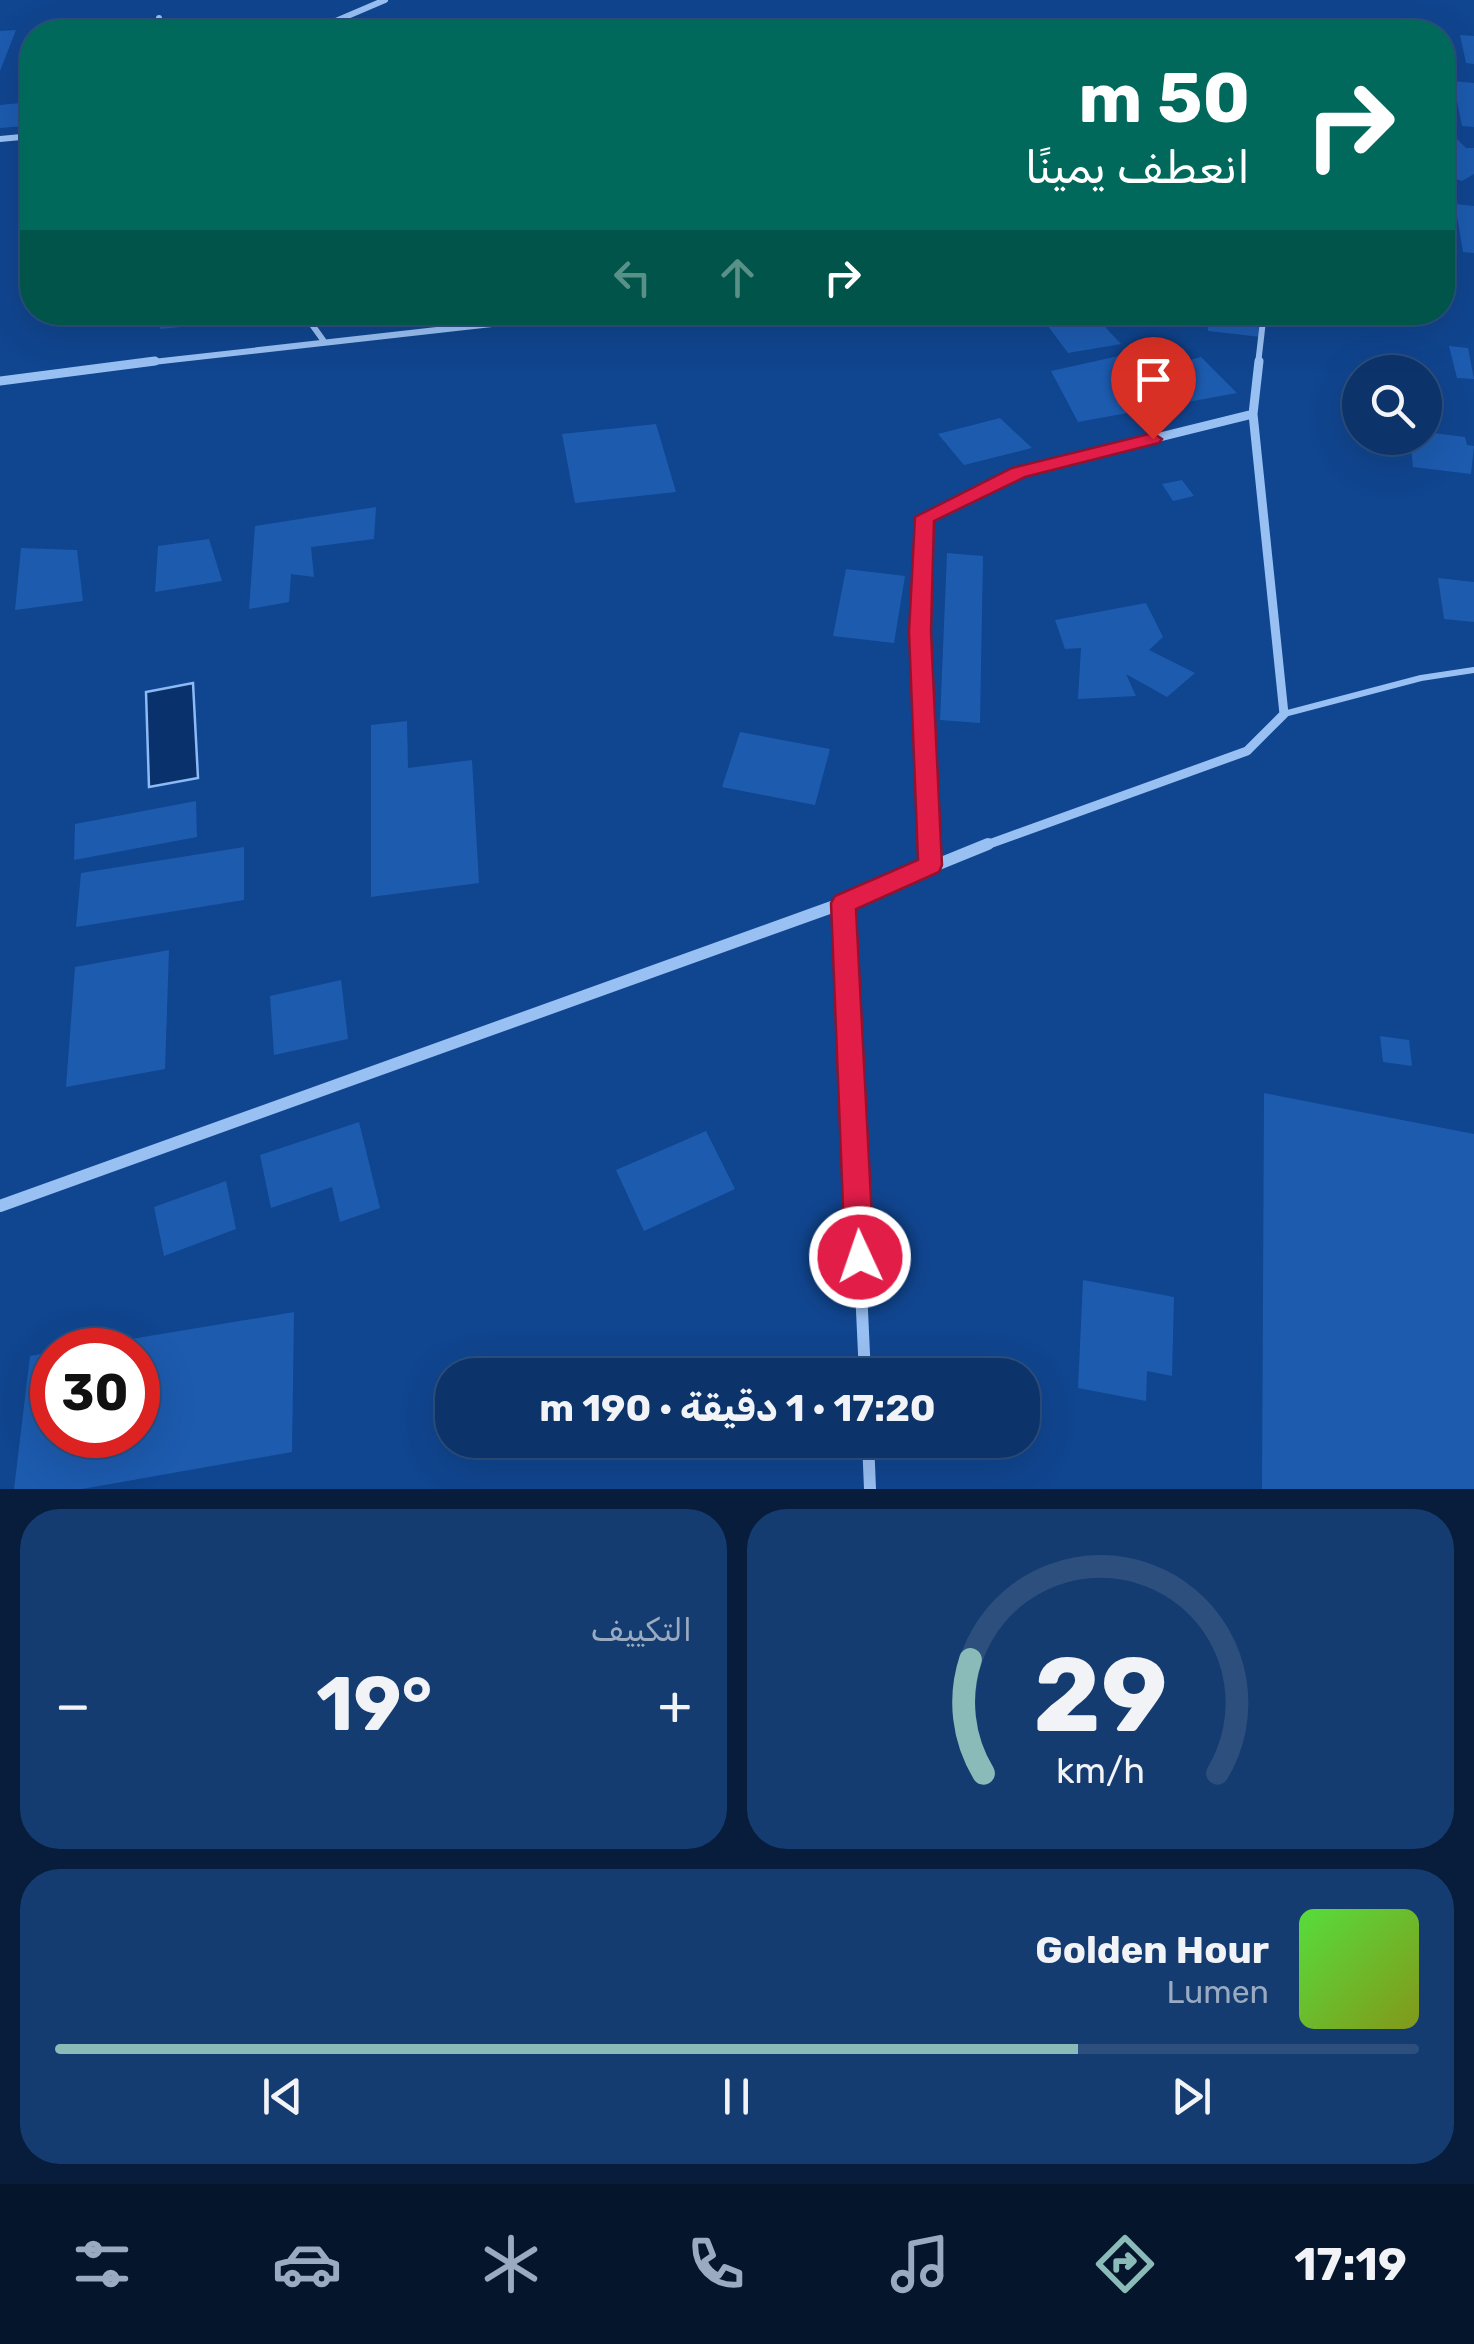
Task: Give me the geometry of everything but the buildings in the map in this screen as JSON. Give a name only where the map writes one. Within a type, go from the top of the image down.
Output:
[{"type":"street","points":[[338,20],[385,0]]},
{"type":"street","points":[[312,325],[323,340]]},
{"type":"street","points":[[0,381],[470,325]]},
{"type":"street","points":[[0,1206],[844,903],[930,865],[1247,751],[1284,714],[1254,414],[1263,325]]},
{"type":"street","points":[[930,865],[920,632],[924,517],[1018,472],[1254,414]]},
{"type":"street","points":[[844,903],[864,1358]]},
{"type":"street","points":[[869,1458],[870,1489]]},
{"type":"lane","points":[[1284,714],[1421,678],[1474,670]]},
{"type":"water","points":[[193,683],[198,778],[149,787],[146,692]]},
{"type":"route","points":[[860,1257],[844,903],[930,865],[920,632],[924,517],[1018,472],[1153,439]]}]
